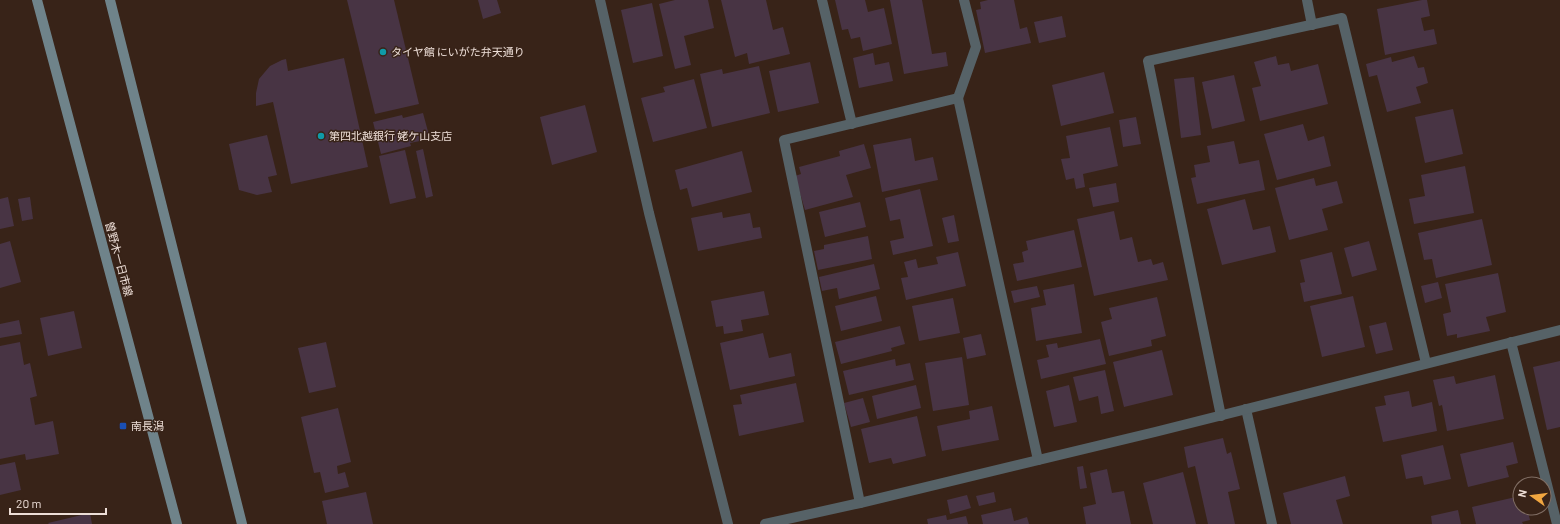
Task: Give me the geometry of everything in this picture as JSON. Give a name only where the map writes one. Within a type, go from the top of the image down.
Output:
[{"type":"main road","name":"曽野木一日市線","points":[[37,0],[177,524]]},
{"type":"main road","points":[[110,0],[242,524]]},
{"type":"street","points":[[600,0],[649,213],[728,524]]},
{"type":"street","points":[[822,0],[852,124]]},
{"type":"street","points":[[964,0],[976,47],[958,98],[1038,460]]},
{"type":"street","points":[[1307,0],[1312,25]]},
{"type":"street","points":[[1221,416],[1148,61],[1342,18],[1426,363]]},
{"type":"street","points":[[860,503],[784,140],[958,98]]},
{"type":"street","points":[[765,524],[860,503],[1221,416],[1560,330]]},
{"type":"street","points":[[1511,342],[1557,524]]},
{"type":"street","points":[[1246,409],[1272,524]]},
{"type":"building","name":"タイヤ館 にいがた弁天通り","points":[[347,0],[394,0],[419,104],[375,114]]},
{"type":"building","points":[[478,0],[497,0],[501,13],[483,19]]},
{"type":"building","points":[[675,0],[708,0],[714,28],[684,36],[691,65],[675,69],[659,4]]},
{"type":"building","points":[[721,0],[766,0],[773,30],[783,27],[790,54],[749,64],[747,53],[735,57]]},
{"type":"building","points":[[835,0],[865,0],[868,12],[884,8],[892,44],[863,51],[860,37],[851,39],[848,29],[842,30]]},
{"type":"building","points":[[890,0],[922,0],[932,54],[946,52],[948,66],[904,74]]},
{"type":"building","points":[[988,0],[1014,0],[1020,29],[1027,27],[1031,43],[985,53],[976,10],[981,9],[980,2]]},
{"type":"building","points":[[1427,0],[1430,16],[1421,18],[1424,31],[1434,29],[1437,44],[1385,55],[1377,9]]},
{"type":"building","points":[[652,3],[663,56],[633,63],[621,10]]},
{"type":"building","points":[[1062,16],[1066,37],[1039,43],[1034,22]]},
{"type":"building","points":[[873,53],[875,65],[889,62],[893,81],[859,88],[853,58]]},
{"type":"building","points":[[1276,56],[1278,65],[1289,63],[1291,71],[1318,64],[1328,104],[1260,121],[1252,88],[1261,86],[1254,62]]},
{"type":"building","points":[[1414,56],[1418,68],[1424,67],[1428,83],[1416,87],[1421,103],[1387,112],[1377,75],[1369,77],[1366,64],[1391,57],[1392,62]]},
{"type":"building","name":"第四北越銀行 姥ケ山支店","points":[[344,58],[368,167],[291,184],[273,102],[256,106],[256,93],[259,79],[270,66],[286,59],[288,71]]},
{"type":"building","points":[[810,62],[819,103],[778,112],[769,71]]},
{"type":"building","points":[[759,66],[770,113],[712,127],[700,74],[722,69],[723,74]]},
{"type":"building","points":[[1104,72],[1114,113],[1061,126],[1052,85]]},
{"type":"building","points":[[1234,75],[1245,121],[1212,129],[1202,82]]},
{"type":"building","points":[[1194,77],[1201,135],[1181,138],[1174,79]]},
{"type":"building","points":[[694,79],[707,128],[653,142],[641,98],[665,92],[663,87]]},
{"type":"building","points":[[585,105],[597,152],[552,165],[540,117]]},
{"type":"building","points":[[1453,109],[1463,154],[1425,163],[1415,117]]},
{"type":"building","points":[[423,113],[430,139],[410,143],[411,146],[381,154],[373,122],[402,115],[403,118]]},
{"type":"building","points":[[1136,117],[1141,144],[1123,147],[1119,120]]},
{"type":"building","points":[[1303,124],[1308,141],[1324,136],[1331,166],[1277,180],[1264,134]]},
{"type":"building","points":[[1110,127],[1118,166],[1083,174],[1085,187],[1076,189],[1074,178],[1066,180],[1061,159],[1070,158],[1066,136]]},
{"type":"building","points":[[267,135],[277,175],[268,177],[272,192],[257,195],[239,190],[229,144]]},
{"type":"building","points":[[911,138],[915,161],[933,157],[938,180],[882,192],[873,145]]},
{"type":"building","points":[[1234,141],[1239,164],[1259,160],[1265,190],[1197,204],[1191,178],[1196,177],[1194,165],[1210,162],[1207,146]]},
{"type":"building","points":[[864,144],[871,168],[846,175],[853,197],[805,210],[795,176],[801,174],[799,167],[840,156],[839,151]]},
{"type":"building","points":[[423,149],[433,196],[426,198],[416,151]]},
{"type":"building","points":[[405,150],[416,198],[390,204],[379,156]]},
{"type":"building","points":[[742,151],[752,192],[692,207],[687,188],[680,190],[675,170]]},
{"type":"building","points":[[1465,166],[1474,213],[1414,224],[1409,199],[1425,196],[1421,175]]},
{"type":"building","points":[[1314,178],[1316,186],[1337,181],[1343,203],[1322,209],[1328,230],[1289,240],[1275,188]]},
{"type":"building","points":[[1116,183],[1119,202],[1093,207],[1089,188]]},
{"type":"building","points":[[920,189],[933,246],[893,255],[890,241],[904,238],[900,219],[890,221],[885,198]]},
{"type":"building","points":[[8,197],[14,226],[0,229],[0,199]]},
{"type":"building","points":[[30,197],[33,219],[22,221],[18,199]]},
{"type":"building","points":[[1245,199],[1253,230],[1270,226],[1276,252],[1222,265],[1207,209]]},
{"type":"building","points":[[860,202],[866,227],[825,237],[819,212]]},
{"type":"building","points":[[1114,211],[1120,240],[1132,237],[1138,262],[1151,259],[1153,265],[1163,262],[1168,280],[1094,296],[1077,219]]},
{"type":"building","points":[[722,212],[723,218],[750,213],[753,228],[760,227],[762,238],[698,251],[691,218]]},
{"type":"building","points":[[954,215],[959,241],[948,243],[942,218]]},
{"type":"building","points":[[1482,219],[1492,265],[1436,278],[1432,259],[1424,260],[1418,233]]},
{"type":"building","points":[[1074,230],[1082,267],[1017,281],[1013,264],[1024,262],[1022,252],[1028,250],[1026,241]]},
{"type":"building","points":[[868,236],[872,259],[818,270],[814,251],[824,249],[824,245]]},
{"type":"building","points":[[10,241],[21,282],[0,288],[0,244]]},
{"type":"building","points":[[1369,241],[1377,270],[1352,277],[1344,248]]},
{"type":"building","points":[[958,252],[966,286],[906,300],[901,278],[908,277],[904,262],[916,259],[918,268],[938,264],[936,257]]},
{"type":"building","points":[[1332,252],[1342,294],[1304,302],[1300,283],[1305,282],[1300,260]]},
{"type":"building","points":[[874,264],[880,289],[839,299],[837,288],[822,291],[819,277]]},
{"type":"building","points":[[1498,273],[1506,312],[1486,317],[1490,331],[1457,338],[1457,334],[1447,336],[1443,314],[1451,312],[1445,284]]},
{"type":"building","points":[[1438,282],[1442,298],[1425,303],[1421,286]]},
{"type":"building","points":[[1074,284],[1082,333],[1036,341],[1031,308],[1046,305],[1043,290]]},
{"type":"building","points":[[1037,286],[1040,297],[1014,303],[1011,291]]},
{"type":"building","points":[[764,291],[769,315],[741,320],[743,331],[724,334],[723,326],[716,327],[711,301]]},
{"type":"building","points":[[876,296],[882,321],[841,331],[835,306]]},
{"type":"building","points":[[1353,296],[1365,347],[1322,357],[1310,306]]},
{"type":"building","points":[[1157,297],[1166,336],[1151,340],[1152,346],[1109,356],[1101,322],[1112,319],[1109,308]]},
{"type":"building","points":[[953,298],[960,333],[919,341],[912,306]]},
{"type":"building","points":[[74,311],[82,348],[48,356],[40,318]]},
{"type":"building","points":[[19,320],[22,334],[0,338],[0,324]]},
{"type":"building","points":[[1386,322],[1393,350],[1376,354],[1369,326]]},
{"type":"building","points":[[900,326],[905,344],[891,348],[892,351],[841,364],[835,342]]},
{"type":"building","points":[[763,333],[769,358],[791,353],[795,376],[730,390],[720,343]]},
{"type":"building","points":[[981,334],[986,355],[967,359],[963,338]]},
{"type":"building","points":[[1100,339],[1106,364],[1041,379],[1037,360],[1049,357],[1046,345],[1057,343],[1058,348]]},
{"type":"building","points":[[20,342],[24,365],[30,363],[37,396],[30,398],[35,425],[53,421],[59,454],[26,460],[25,454],[0,459],[0,346]]},
{"type":"building","points":[[326,342],[336,387],[309,393],[298,348]]},
{"type":"building","points":[[1162,350],[1173,395],[1124,407],[1113,362]]},
{"type":"building","points":[[962,357],[969,405],[933,411],[925,363]]},
{"type":"building","points":[[895,359],[896,366],[910,363],[914,380],[849,395],[843,371]]},
{"type":"building","points":[[1560,361],[1560,427],[1547,430],[1533,367]]},
{"type":"building","points":[[1105,370],[1114,411],[1101,414],[1098,396],[1079,401],[1073,377]]},
{"type":"building","points":[[1495,375],[1504,419],[1447,431],[1442,405],[1439,406],[1433,380],[1454,376],[1456,384]]},
{"type":"building","points":[[796,383],[804,422],[739,436],[733,405],[742,404],[740,395]]},
{"type":"building","points":[[916,385],[921,408],[877,419],[872,396]]},
{"type":"building","points":[[1069,385],[1077,422],[1054,427],[1046,391]]},
{"type":"building","points":[[1409,391],[1412,407],[1432,402],[1437,431],[1383,442],[1375,407],[1386,405],[1384,396]]},
{"type":"building","points":[[863,398],[870,422],[851,427],[844,403]]},
{"type":"building","points":[[992,406],[999,440],[942,451],[937,426],[970,419],[969,411]]},
{"type":"building","points":[[338,408],[351,462],[337,466],[338,474],[345,472],[349,487],[325,493],[320,472],[314,473],[301,417]]},
{"type":"building","points":[[917,416],[926,456],[893,464],[891,458],[869,463],[861,429]]},
{"type":"building","points":[[1223,438],[1227,454],[1231,452],[1240,489],[1228,492],[1235,524],[1208,524],[1195,466],[1188,468],[1184,447]]},
{"type":"building","points":[[1513,442],[1518,463],[1506,466],[1509,477],[1468,487],[1460,454]]},
{"type":"building","points":[[1443,445],[1451,479],[1424,485],[1422,476],[1406,479],[1401,455]]},
{"type":"building","points":[[15,462],[21,490],[0,495],[0,465]]},
{"type":"building","points":[[1083,466],[1087,488],[1080,489],[1077,467]]},
{"type":"building","points":[[1107,469],[1112,493],[1124,491],[1131,524],[1086,524],[1083,507],[1096,504],[1090,473]]},
{"type":"building","points":[[1183,472],[1196,524],[1153,524],[1143,483]]},
{"type":"building","points":[[1345,476],[1350,496],[1336,500],[1343,524],[1291,524],[1283,493]]},
{"type":"building","points":[[366,492],[373,524],[327,524],[322,501]]},
{"type":"building","points":[[994,492],[996,502],[979,506],[976,496]]},
{"type":"building","points":[[967,495],[971,508],[950,514],[947,500]]},
{"type":"building","points":[[1512,498],[1512,516],[1529,516],[1530,520],[1522,522],[1523,524],[1476,524],[1472,507]]},
{"type":"building","points":[[1011,508],[1014,521],[1027,517],[1029,524],[983,524],[981,515]]},
{"type":"building","points":[[1458,510],[1461,524],[1432,524],[1431,516]]},
{"type":"building","points":[[90,513],[92,524],[48,523]]},
{"type":"building","points":[[946,515],[947,520],[966,516],[968,524],[928,524],[927,519]]},
{"type":"place","name":"タイヤ館 にいがた弁天通り","points":[[383,52]]},
{"type":"place","name":"第四北越銀行 姥ケ山支店","points":[[321,136]]},
{"type":"place","name":"南長潟","points":[[123,426]]}]
